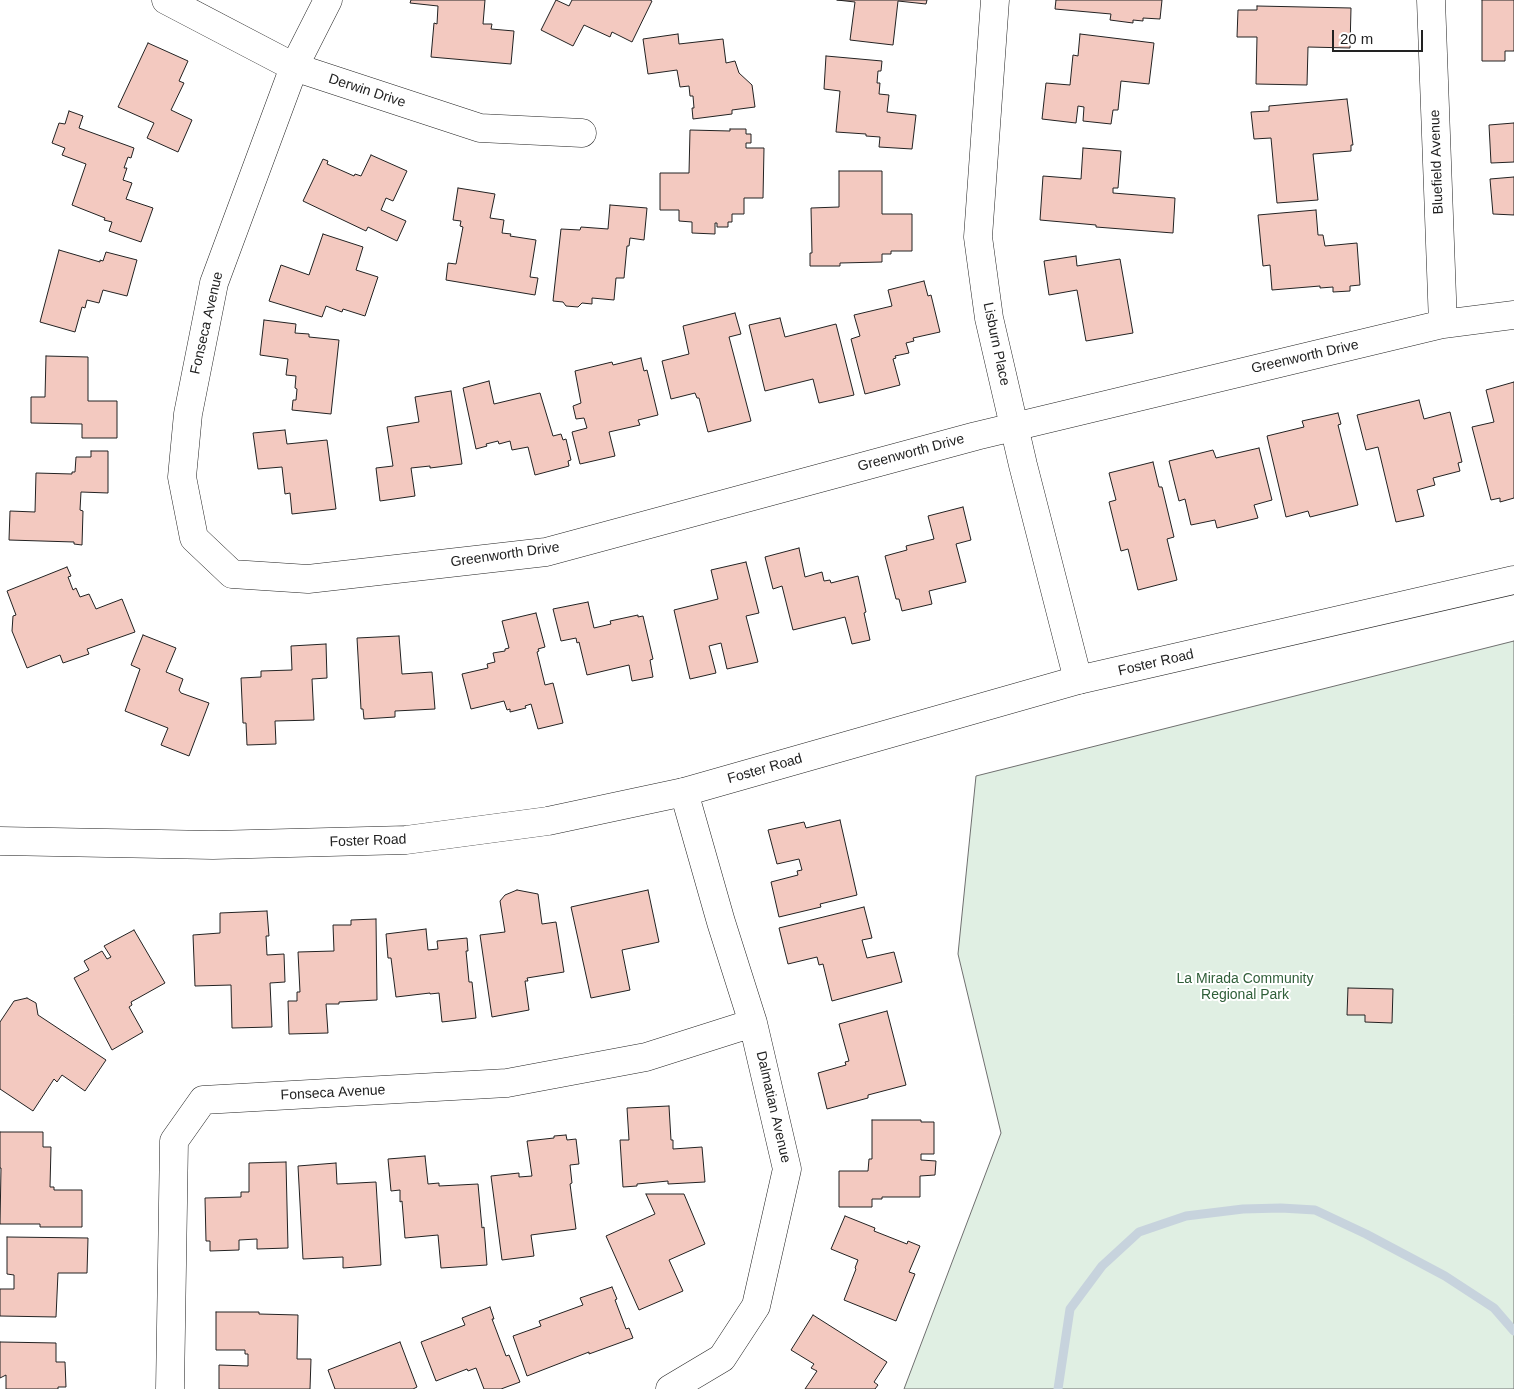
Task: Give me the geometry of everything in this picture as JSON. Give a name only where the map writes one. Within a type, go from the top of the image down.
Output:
[{"type":"street","name":"Derwin Drive","points":[[166,0],[294,67],[480,128],[582,133]]},
{"type":"street","name":"Fonseca Avenue","points":[[308,579],[232,574],[194,538],[182,477],[188,414],[214,284],[294,67],[328,0]]},
{"type":"street","name":"Lisburn Place","points":[[995,0],[978,237],[989,318],[1023,465],[1078,680]]},
{"type":"street","name":"Bluefield Avenue","points":[[1431,0],[1443,324]]},
{"type":"street","name":"Greenworth Drive","points":[[308,579],[546,552],[1015,426],[1443,324],[1514,315]]},
{"type":"street","name":"Foster Road","points":[[0,841],[213,845],[406,840],[548,821],[684,792],[1078,680],[1514,580]]},
{"type":"street","name":"Dalmatian Avenue","points":[[670,1389],[722,1358],[756,1306],[787,1169],[754,1023],[721,922],[684,792]]},
{"type":"street","name":"Fonseca Avenue","points":[[170,1389],[174,1141],[203,1100],[507,1083],[646,1057],[754,1023]]},
{"type":"green space","name":"La Mirada Community Regional Park","points":[[1514,641],[1514,1389],[904,1389],[1001,1133],[958,954],[976,776]]},
{"type":"building","points":[[411,0],[485,0],[483,24],[492,24],[491,29],[514,31],[511,64],[431,57],[434,23],[437,24],[438,6],[410,3]]},
{"type":"building","points":[[556,0],[569,6],[572,0],[652,1],[632,42],[612,32],[610,37],[584,25],[573,46],[541,30]]},
{"type":"building","points":[[837,0],[927,0],[926,4],[898,1],[893,45],[850,40],[855,2]]},
{"type":"building","points":[[1056,0],[1162,0],[1160,19],[1143,18],[1143,21],[1133,20],[1133,23],[1110,20],[1111,14],[1055,9]]},
{"type":"building","points":[[1482,0],[1514,0],[1514,51],[1505,51],[1505,61],[1482,61]]},
{"type":"building","points":[[1257,6],[1351,8],[1350,48],[1308,47],[1307,85],[1256,84],[1257,37],[1237,37],[1238,10],[1257,10]]},
{"type":"building","points":[[678,34],[679,44],[723,39],[726,63],[735,61],[739,73],[752,85],[755,107],[732,110],[732,114],[693,119],[693,96],[690,96],[689,86],[680,87],[677,70],[648,74],[643,39]]},
{"type":"building","points":[[1080,34],[1154,43],[1149,84],[1121,81],[1118,110],[1113,110],[1111,124],[1083,121],[1084,107],[1078,106],[1076,123],[1042,119],[1046,83],[1070,85],[1073,55],[1078,56]]},
{"type":"building","points":[[148,43],[188,61],[179,81],[184,83],[171,110],[192,120],[178,152],[147,138],[154,123],[118,107]]},
{"type":"building","points":[[826,56],[882,61],[881,71],[878,71],[877,83],[880,83],[879,94],[889,95],[887,112],[916,115],[912,149],[879,147],[880,137],[836,132],[840,91],[824,89]]},
{"type":"building","points":[[1347,99],[1353,145],[1351,145],[1351,151],[1313,154],[1318,200],[1277,203],[1271,138],[1254,139],[1251,112],[1269,111],[1269,106]]},
{"type":"building","points":[[69,111],[83,116],[79,128],[134,148],[131,158],[128,157],[124,168],[127,168],[123,180],[132,183],[126,199],[153,208],[141,242],[109,231],[112,222],[72,205],[86,164],[62,155],[65,148],[52,143],[59,123],[65,124]]},
{"type":"building","points":[[1514,123],[1514,162],[1491,163],[1489,125]]},
{"type":"building","points":[[730,129],[746,129],[746,134],[751,134],[751,143],[746,143],[746,148],[764,148],[763,198],[744,198],[744,214],[732,214],[732,222],[728,222],[728,227],[717,227],[717,223],[715,223],[715,234],[692,233],[692,222],[679,221],[679,210],[660,210],[660,173],[689,173],[690,130],[730,131]]},
{"type":"building","points":[[1083,148],[1121,151],[1118,188],[1113,188],[1113,193],[1175,198],[1173,233],[1096,227],[1096,225],[1040,220],[1043,176],[1081,179]]},
{"type":"building","points":[[371,155],[407,171],[393,201],[386,198],[381,210],[406,221],[397,241],[368,227],[366,231],[303,201],[323,159],[328,161],[327,164],[354,176],[355,174],[361,176]]},
{"type":"building","points":[[839,171],[882,171],[882,214],[912,214],[912,251],[891,251],[891,254],[882,254],[882,262],[840,263],[840,266],[810,266],[810,253],[812,253],[811,208],[839,207]]},
{"type":"building","points":[[1514,177],[1514,215],[1493,214],[1490,179]]},
{"type":"building","points":[[458,188],[495,194],[490,218],[504,220],[502,233],[536,240],[530,277],[538,278],[535,295],[446,280],[448,263],[456,264],[463,227],[460,226],[461,221],[453,220]]},
{"type":"building","points":[[610,205],[647,208],[644,240],[630,238],[629,246],[627,246],[624,278],[616,278],[614,300],[592,298],[592,304],[582,303],[578,307],[566,306],[563,302],[553,301],[561,229],[580,230],[581,227],[608,229]]},
{"type":"building","points":[[1316,210],[1318,235],[1323,235],[1325,246],[1357,243],[1360,285],[1350,286],[1350,291],[1333,292],[1333,287],[1320,288],[1320,286],[1272,290],[1270,265],[1263,266],[1258,215]]},
{"type":"building","points":[[323,234],[363,247],[356,270],[378,277],[365,316],[343,309],[342,312],[326,306],[322,317],[269,301],[281,265],[309,275]]},
{"type":"building","points":[[59,250],[100,262],[100,260],[103,261],[106,252],[137,260],[127,296],[103,290],[99,303],[87,300],[85,308],[82,307],[75,332],[40,322]]},
{"type":"building","points":[[1076,256],[1077,266],[1120,259],[1133,333],[1086,341],[1077,290],[1049,295],[1044,261]]},
{"type":"building","points":[[924,281],[928,296],[931,295],[940,332],[913,338],[914,341],[906,343],[909,353],[895,356],[896,358],[893,359],[900,385],[865,394],[851,339],[860,336],[854,315],[892,306],[888,290]]},
{"type":"building","points":[[735,313],[741,334],[729,337],[751,421],[708,432],[699,398],[697,398],[695,393],[671,399],[662,361],[689,354],[683,326]]},
{"type":"building","points":[[780,318],[785,337],[836,324],[854,395],[819,403],[813,379],[765,391],[749,325]]},
{"type":"building","points":[[264,320],[296,324],[295,333],[309,334],[309,337],[339,340],[331,414],[292,410],[293,400],[296,400],[296,376],[286,375],[288,359],[260,355]]},
{"type":"building","points":[[46,356],[88,357],[88,401],[117,401],[117,438],[82,438],[82,424],[31,423],[31,397],[45,397]]},
{"type":"building","points":[[641,358],[644,371],[647,370],[658,415],[638,420],[640,425],[609,432],[615,456],[580,464],[572,432],[587,428],[584,418],[576,419],[573,406],[581,403],[575,371],[612,362],[613,365]]},
{"type":"building","points":[[489,381],[494,404],[540,393],[553,436],[561,434],[563,440],[566,439],[571,460],[568,461],[569,466],[535,475],[528,447],[512,450],[510,441],[499,444],[498,441],[476,449],[463,388]]},
{"type":"building","points":[[1514,382],[1514,498],[1500,502],[1500,498],[1491,500],[1472,427],[1494,422],[1486,390]]},
{"type":"building","points":[[451,391],[462,464],[411,468],[415,496],[380,501],[376,468],[393,466],[387,427],[419,422],[415,397]]},
{"type":"building","points":[[1419,400],[1424,419],[1450,412],[1462,462],[1458,463],[1460,471],[1433,478],[1435,485],[1417,490],[1424,516],[1396,522],[1378,447],[1366,450],[1357,415]]},
{"type":"building","points":[[1338,413],[1341,424],[1338,425],[1358,505],[1310,517],[1308,511],[1286,517],[1267,436],[1304,427],[1302,421]]},
{"type":"building","points":[[285,430],[287,444],[327,440],[336,509],[292,514],[290,493],[285,494],[282,467],[258,469],[253,433]]},
{"type":"building","points":[[1259,448],[1272,500],[1254,505],[1258,518],[1217,528],[1215,520],[1191,525],[1185,499],[1179,501],[1169,461],[1213,450],[1216,458]]},
{"type":"building","points":[[91,451],[108,451],[108,493],[81,492],[80,510],[83,511],[82,545],[74,544],[74,542],[9,540],[10,511],[35,512],[36,473],[72,474],[72,472],[75,472],[76,457],[91,457]]},
{"type":"building","points":[[1153,462],[1159,487],[1162,487],[1174,537],[1167,539],[1177,580],[1138,590],[1128,549],[1121,551],[1109,502],[1116,500],[1109,473]]},
{"type":"building","points":[[963,507],[971,540],[956,544],[966,582],[929,591],[932,604],[902,611],[899,599],[896,599],[885,556],[907,550],[906,546],[934,539],[928,516]]},
{"type":"building","points":[[799,548],[805,577],[822,572],[824,581],[830,580],[831,583],[858,576],[870,640],[852,644],[845,617],[793,630],[782,586],[773,589],[765,557]]},
{"type":"building","points":[[746,562],[759,613],[746,616],[758,662],[727,669],[721,643],[709,646],[716,673],[690,679],[674,610],[718,599],[711,570]]},
{"type":"building","points":[[67,567],[71,576],[68,577],[73,590],[76,588],[80,597],[89,594],[96,609],[122,599],[135,632],[87,649],[89,654],[63,663],[60,655],[27,668],[12,631],[13,616],[16,615],[7,591]]},
{"type":"building","points":[[588,602],[594,628],[611,624],[610,621],[638,615],[638,617],[643,616],[653,659],[650,660],[653,677],[632,681],[629,665],[587,675],[579,642],[577,643],[576,638],[561,641],[553,609]]},
{"type":"building","points":[[536,613],[545,647],[538,649],[539,651],[537,652],[545,685],[553,683],[563,723],[538,729],[531,704],[525,706],[526,708],[510,712],[510,709],[507,710],[504,701],[471,709],[462,674],[488,668],[487,664],[495,662],[493,653],[505,651],[505,649],[509,648],[502,621]]},
{"type":"building","points":[[143,635],[176,648],[166,672],[183,679],[179,690],[181,693],[209,703],[189,756],[161,745],[168,728],[125,711],[140,669],[131,665]]},
{"type":"building","points":[[399,636],[402,674],[432,672],[435,709],[395,711],[395,717],[364,719],[363,709],[361,709],[357,638]]},
{"type":"building","points":[[326,644],[327,678],[312,679],[314,720],[275,721],[276,744],[247,745],[246,723],[243,723],[241,678],[261,677],[261,671],[292,670],[291,646]]},
{"type":"building","points":[[840,820],[857,895],[820,904],[821,907],[779,917],[771,882],[798,875],[797,871],[802,870],[799,859],[777,864],[768,830],[804,822],[806,828]]},
{"type":"building","points":[[517,890],[538,894],[542,924],[556,922],[564,972],[527,978],[528,981],[525,981],[529,1010],[492,1017],[480,935],[505,932],[500,901],[505,895]]},
{"type":"building","points":[[648,890],[659,942],[622,950],[630,990],[591,998],[571,907]]},
{"type":"building","points":[[864,907],[872,938],[862,940],[867,958],[894,952],[902,982],[832,1001],[823,964],[819,965],[817,957],[788,964],[779,928]]},
{"type":"building","points":[[267,911],[269,936],[266,936],[267,955],[284,954],[285,982],[270,983],[272,1027],[232,1028],[231,985],[195,986],[193,935],[220,933],[220,913]]},
{"type":"building","points":[[376,919],[377,1000],[326,1004],[328,1033],[289,1034],[288,1001],[297,1001],[297,992],[300,992],[298,952],[334,951],[333,925],[351,925],[351,920]]},
{"type":"building","points":[[426,929],[428,950],[438,949],[437,941],[467,938],[468,951],[466,951],[469,982],[472,982],[476,1018],[442,1022],[439,993],[396,997],[391,958],[388,958],[386,934]]},
{"type":"building","points":[[134,930],[165,983],[131,1002],[132,1005],[129,1007],[143,1032],[112,1050],[74,978],[89,970],[84,961],[102,951],[107,959],[111,957],[104,946]]},
{"type":"building","points":[[1348,988],[1393,989],[1392,1023],[1365,1022],[1365,1015],[1347,1015]]},
{"type":"building","points":[[27,998],[36,1003],[38,1015],[106,1060],[85,1091],[62,1075],[57,1082],[54,1079],[33,1111],[0,1089],[0,1022],[14,1001]]},
{"type":"building","points":[[887,1011],[906,1085],[827,1109],[818,1073],[846,1065],[845,1062],[849,1061],[839,1024]]},
{"type":"building","points":[[669,1106],[673,1149],[702,1147],[705,1182],[668,1184],[668,1181],[623,1187],[620,1140],[629,1140],[627,1108]]},
{"type":"building","points":[[872,1120],[921,1120],[921,1122],[934,1122],[934,1154],[921,1154],[921,1160],[936,1161],[935,1175],[920,1176],[920,1197],[882,1197],[882,1199],[872,1199],[872,1207],[839,1207],[839,1171],[868,1171],[869,1159],[872,1159]]},
{"type":"building","points":[[0,1132],[43,1132],[43,1147],[51,1147],[50,1187],[54,1187],[54,1190],[82,1190],[82,1227],[40,1227],[40,1224],[0,1224]]},
{"type":"building","points":[[566,1135],[567,1140],[576,1139],[579,1164],[570,1165],[572,1183],[570,1184],[576,1229],[531,1235],[534,1256],[502,1260],[491,1176],[519,1173],[519,1177],[532,1176],[527,1141]]},
{"type":"building","points":[[425,1156],[428,1184],[439,1183],[439,1186],[478,1184],[487,1265],[441,1268],[438,1235],[405,1238],[400,1190],[391,1191],[388,1159]]},
{"type":"building","points":[[286,1162],[288,1248],[257,1249],[257,1239],[239,1240],[239,1250],[210,1251],[210,1241],[206,1241],[205,1198],[241,1197],[241,1192],[249,1192],[249,1163]]},
{"type":"building","points":[[336,1163],[337,1184],[376,1182],[381,1265],[343,1268],[343,1257],[303,1259],[298,1166]]},
{"type":"building","points":[[646,1194],[684,1194],[705,1244],[669,1260],[683,1291],[639,1310],[606,1236],[655,1214]]},
{"type":"building","points":[[845,1216],[875,1228],[874,1231],[907,1244],[908,1241],[920,1246],[909,1272],[915,1274],[896,1321],[844,1300],[858,1260],[831,1249]]},
{"type":"building","points":[[7,1237],[88,1238],[87,1273],[58,1273],[56,1317],[0,1316],[0,1289],[14,1289],[14,1275],[7,1274]]},
{"type":"building","points":[[612,1287],[626,1329],[629,1328],[633,1338],[589,1354],[589,1352],[527,1376],[513,1336],[541,1326],[539,1321],[583,1305],[580,1298]]},
{"type":"building","points":[[490,1307],[494,1319],[492,1319],[506,1356],[509,1355],[520,1382],[501,1389],[484,1389],[476,1368],[468,1371],[467,1369],[436,1381],[421,1342],[465,1325],[462,1318]]},
{"type":"building","points":[[216,1312],[259,1312],[259,1314],[298,1315],[297,1359],[311,1359],[310,1389],[219,1389],[219,1365],[248,1366],[248,1354],[245,1354],[245,1350],[216,1350]]},
{"type":"building","points":[[813,1315],[887,1362],[874,1382],[878,1385],[875,1389],[805,1389],[817,1371],[811,1368],[814,1364],[791,1350]]},
{"type":"building","points":[[0,1342],[56,1343],[56,1362],[65,1362],[66,1387],[58,1387],[58,1389],[6,1389],[6,1375],[0,1378]]},
{"type":"building","points":[[400,1342],[417,1387],[413,1389],[335,1389],[328,1370]]},
{"type":"waterway","points":[[1058,1389],[1070,1309],[1102,1266],[1139,1232],[1186,1216],[1243,1209],[1281,1208],[1315,1210],[1366,1234],[1445,1276],[1494,1308],[1514,1331]]}]
